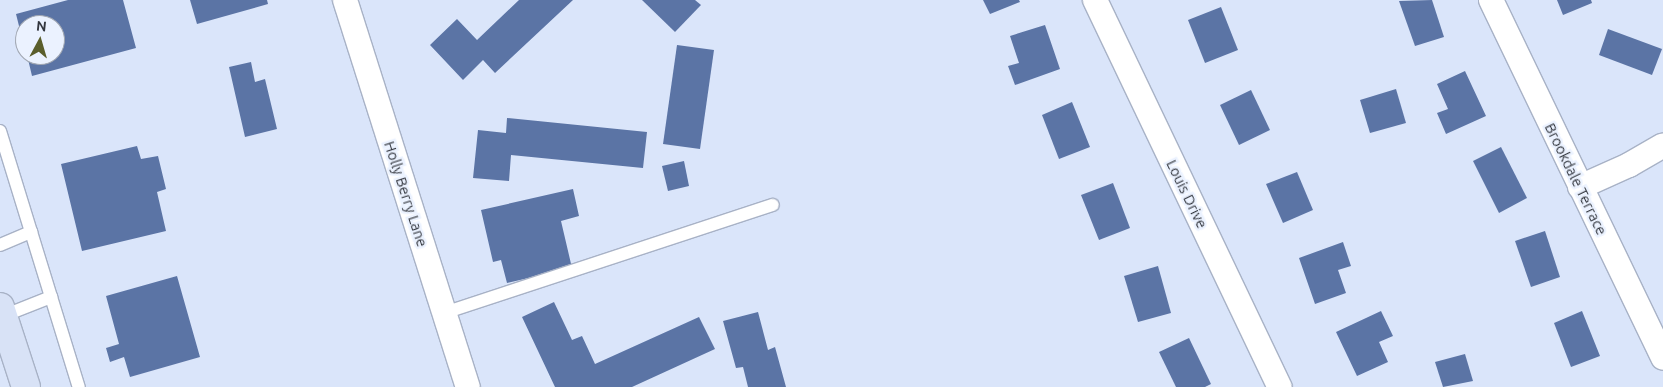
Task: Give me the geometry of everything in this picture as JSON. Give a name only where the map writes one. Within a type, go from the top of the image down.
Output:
[{"type":"main road","points":[[1,312],[26,387]]},
{"type":"street","name":"Holly Berry Lane","points":[[345,0],[468,387]]},
{"type":"street","name":"Louis Drive","points":[[1095,0],[1280,387]]},
{"type":"street","name":"Brookdale Terrace","points":[[1491,0],[1663,358]]},
{"type":"street","points":[[1580,188],[1629,165],[1663,145]]},
{"type":"lane","points":[[0,131],[79,387]]},
{"type":"lane","points":[[444,313],[773,205]]},
{"type":"lane","points":[[0,245],[31,232]]},
{"type":"lane","points":[[1,312],[51,297]]},
{"type":"building","points":[[68,0],[123,0],[136,48],[32,76],[29,65],[65,65],[65,15],[16,14]]},
{"type":"building","points":[[190,0],[267,0],[268,4],[197,24]]},
{"type":"building","points":[[519,0],[573,0],[495,73],[483,60],[463,80],[430,45],[457,19],[477,40]]},
{"type":"building","points":[[642,0],[695,0],[701,5],[675,32]]},
{"type":"building","points":[[983,0],[1019,0],[1020,2],[990,14]]},
{"type":"building","points":[[1432,0],[1444,37],[1415,46],[1399,1]]},
{"type":"building","points":[[1557,0],[1591,0],[1592,3],[1563,15]]},
{"type":"building","points":[[1221,7],[1238,50],[1205,63],[1188,20]]},
{"type":"building","points":[[1045,25],[1060,69],[1015,85],[1008,66],[1019,63],[1010,36]]},
{"type":"building","points":[[1608,29],[1662,49],[1652,75],[1599,55]]},
{"type":"building","points":[[677,45],[714,50],[700,149],[663,144]]},
{"type":"building","points":[[251,62],[255,82],[265,79],[277,129],[245,137],[229,67]]},
{"type":"building","points":[[1465,71],[1486,116],[1446,134],[1437,113],[1448,109],[1437,84]]},
{"type":"building","points":[[1396,89],[1406,123],[1370,133],[1360,100]]},
{"type":"building","points":[[1251,90],[1270,130],[1239,145],[1220,105]]},
{"type":"building","points":[[1072,102],[1090,147],[1059,159],[1042,115]]},
{"type":"building","points":[[507,118],[647,132],[643,168],[511,155],[509,181],[473,178],[478,130],[506,133]]},
{"type":"building","points":[[137,146],[141,159],[158,156],[166,189],[157,192],[166,231],[82,251],[61,164]]},
{"type":"building","points":[[1501,147],[1527,198],[1499,213],[1473,161]]},
{"type":"building","points":[[684,161],[689,186],[668,191],[662,166]]},
{"type":"building","points":[[1297,172],[1313,210],[1283,223],[1266,184]]},
{"type":"building","points":[[1113,183],[1130,228],[1099,240],[1081,195]]},
{"type":"building","points":[[573,189],[579,216],[561,221],[572,268],[507,283],[501,260],[493,262],[481,210]]},
{"type":"building","points":[[1545,231],[1560,277],[1531,287],[1515,241]]},
{"type":"building","points":[[1343,242],[1351,266],[1338,270],[1346,293],[1315,304],[1299,258]]},
{"type":"building","points":[[1158,266],[1171,313],[1138,322],[1124,276]]},
{"type":"building","points":[[177,276],[200,357],[130,377],[124,357],[110,362],[106,348],[119,344],[106,296]]},
{"type":"building","points":[[554,302],[572,340],[582,336],[595,364],[699,317],[715,349],[632,387],[555,387],[522,317]]},
{"type":"building","points":[[1381,311],[1393,336],[1379,342],[1388,362],[1357,376],[1336,332]]},
{"type":"building","points":[[1582,311],[1600,356],[1571,367],[1554,323]]},
{"type":"building","points":[[758,312],[768,350],[775,347],[786,387],[748,387],[743,367],[736,368],[723,321]]},
{"type":"building","points":[[1189,338],[1211,384],[1205,387],[1176,387],[1159,352]]},
{"type":"building","points":[[1465,354],[1473,381],[1443,387],[1435,362]]}]
